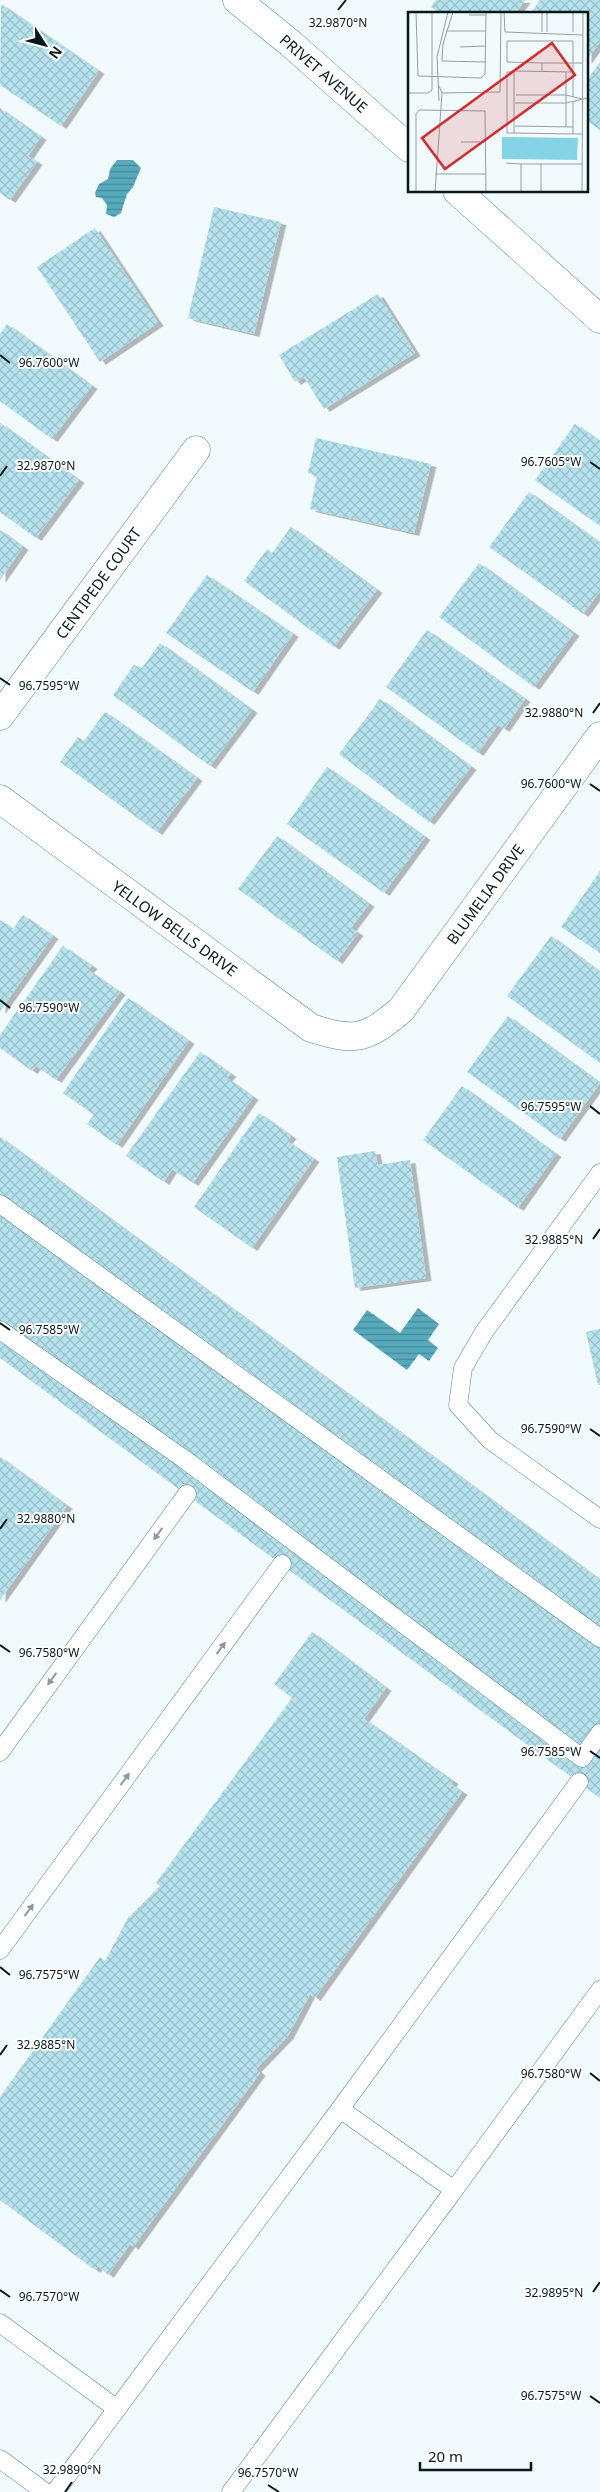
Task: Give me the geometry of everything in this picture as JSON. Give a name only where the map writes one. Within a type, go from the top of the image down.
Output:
[{"type":"street","name":"PRIVET AVENUE","points":[[237,0],[290,43],[408,147]]},
{"type":"street","points":[[458,192],[600,319]]},
{"type":"street","name":"CENTIPEDE COURT","points":[[0,716],[196,450]]},
{"type":"street","name":"BLUMELIA DRIVE","points":[[358,1038],[381,1027],[400,1010],[600,736]]},
{"type":"street","name":"YELLOW BELLS DRIVE","points":[[0,799],[311,1028],[336,1036],[358,1038]]},
{"type":"lane","points":[[600,1172],[484,1332],[463,1368],[458,1405],[490,1440],[600,1519]]},
{"type":"lane","points":[[0,1204],[600,1638]]},
{"type":"lane","points":[[0,1330],[184,1459],[582,1758],[600,1733]]},
{"type":"lane","points":[[0,1752],[186,1494]]},
{"type":"lane","points":[[0,1950],[282,1564]]},
{"type":"lane","points":[[54,2492],[340,2108],[579,1782]]},
{"type":"lane","points":[[231,2492],[600,1990]]},
{"type":"lane","points":[[340,2108],[454,2190]]},
{"type":"lane","points":[[0,2323],[117,2408]]},
{"type":"lane","points":[[0,2459],[45,2492]]},
{"type":"water","points":[[117,160],[133,160],[141,168],[133,187],[127,194],[121,213],[114,217],[106,214],[107,205],[102,198],[96,197],[95,193],[99,184],[108,179],[110,169]]},
{"type":"water","points":[[418,1308],[439,1324],[428,1340],[438,1348],[429,1361],[419,1354],[407,1370],[353,1330],[367,1310],[400,1333]]},
{"type":"building","points":[[436,0],[525,0],[516,12],[437,12],[431,7]]},
{"type":"building","points":[[540,0],[600,0],[600,42],[588,58],[588,12],[531,12]]},
{"type":"building","points":[[1,4],[99,71],[61,126],[0,85]]},
{"type":"building","points":[[600,62],[600,130],[588,121],[588,78]]},
{"type":"building","points":[[0,108],[41,137],[28,156],[37,162],[10,200],[0,193]]},
{"type":"building","points":[[214,207],[281,222],[254,334],[188,318]]},
{"type":"building","points":[[95,228],[158,323],[100,362],[37,267]]},
{"type":"building","points":[[378,294],[415,353],[324,409],[304,377],[295,382],[279,355]]},
{"type":"building","points":[[7,324],[92,386],[52,439],[0,401],[0,334]]},
{"type":"building","points":[[0,423],[79,480],[36,538],[0,512]]},
{"type":"building","points":[[575,424],[600,441],[600,526],[535,480]]},
{"type":"building","points":[[316,438],[431,464],[414,533],[310,509],[317,476],[308,473]]},
{"type":"building","points":[[529,492],[600,543],[600,591],[583,614],[489,547]]},
{"type":"building","points":[[291,527],[377,590],[334,647],[244,581],[267,549],[272,553]]},
{"type":"building","points":[[0,530],[23,547],[0,580]]},
{"type":"building","points":[[479,563],[574,633],[534,687],[439,617]]},
{"type":"building","points":[[207,575],[293,634],[253,692],[166,633]]},
{"type":"building","points":[[427,630],[525,699],[504,729],[498,725],[478,753],[386,687]]},
{"type":"building","points":[[160,643],[252,710],[210,766],[113,695],[134,665],[142,668]]},
{"type":"building","points":[[380,699],[471,767],[429,822],[339,754]]},
{"type":"building","points":[[105,712],[197,778],[157,832],[60,762],[78,737],[84,741]]},
{"type":"building","points":[[327,767],[425,837],[384,893],[287,824]]},
{"type":"building","points":[[277,836],[369,904],[351,928],[358,933],[337,961],[238,889]]},
{"type":"building","points":[[600,871],[600,953],[561,927]]},
{"type":"building","points":[[23,915],[53,936],[0,1011],[0,920],[13,929]]},
{"type":"building","points":[[551,936],[600,972],[600,1063],[507,996]]},
{"type":"building","points":[[63,946],[92,966],[88,970],[120,992],[56,1080],[36,1066],[32,1071],[0,1048],[0,1035]]},
{"type":"building","points":[[128,998],[189,1041],[117,1145],[87,1124],[94,1115],[63,1093]]},
{"type":"building","points":[[508,1016],[600,1083],[560,1139],[467,1072]]},
{"type":"building","points":[[200,1052],[231,1074],[227,1078],[253,1097],[193,1183],[172,1169],[164,1182],[126,1156]]},
{"type":"building","points":[[462,1086],[556,1154],[518,1208],[423,1140]]},
{"type":"building","points":[[259,1113],[291,1136],[287,1141],[314,1159],[252,1248],[194,1207]]},
{"type":"building","points":[[0,1137],[600,1580],[600,1798],[0,1358]]},
{"type":"building","points":[[375,1151],[378,1165],[410,1160],[426,1278],[355,1288],[337,1157]]},
{"type":"building","points":[[600,1329],[600,1385],[598,1385],[586,1332]]},
{"type":"building","points":[[0,1457],[67,1506],[0,1600]]},
{"type":"building","points":[[312,1632],[386,1688],[364,1719],[453,1781],[451,1784],[462,1792],[315,1998],[310,1994],[288,2036],[256,2069],[260,2073],[133,2247],[130,2244],[108,2275],[98,2266],[95,2270],[0,2200],[0,2097],[100,1957],[105,1961],[128,1918],[160,1886],[156,1883],[292,1698],[274,1684]]}]
